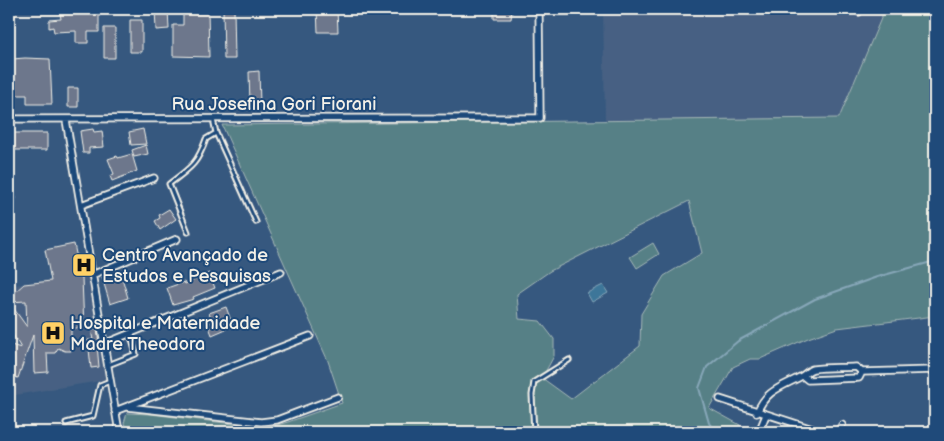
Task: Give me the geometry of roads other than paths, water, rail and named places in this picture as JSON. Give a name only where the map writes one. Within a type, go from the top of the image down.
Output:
[{"type":"street","name":"Rua Josefina Gori Fiorani","points":[[9,119],[540,118],[539,9]]},
{"type":"street","points":[[66,120],[119,432]]},
{"type":"street","points":[[80,205],[154,178]]},
{"type":"street","points":[[92,275],[177,239]]},
{"type":"street","points":[[104,344],[281,272]]},
{"type":"street","points":[[116,411],[310,336]]},
{"type":"street","points":[[757,413],[766,396],[803,376],[811,369],[856,367],[862,372],[935,370]]},
{"type":"street","points":[[803,376],[808,380],[859,378],[862,372]]},
{"type":"street","points":[[127,407],[244,422],[261,422],[277,420],[338,397]]},
{"type":"street","points":[[720,400],[822,432]]},
{"type":"street","points":[[759,432],[766,416]]},
{"type":"street","points":[[795,424],[796,432]]},
{"type":"street","points":[[838,432],[842,425]]},
{"type":"lane","points":[[213,119],[216,133],[256,222]]},
{"type":"lane","points":[[188,232],[169,184],[192,166],[201,154],[206,139],[216,133]]},
{"type":"lane","points":[[108,366],[136,354],[130,333]]},
{"type":"lane","points":[[534,432],[532,395],[534,382],[569,360]]},
{"type":"lane","points":[[66,422],[93,416],[100,385],[110,381]]},
{"type":"waterway","points":[[715,432],[709,423],[699,388],[707,367],[738,341],[815,299],[877,277],[935,261]]},
{"type":"place","name":"Centro Avançado de Estudos e Pesquisas","points":[[84,265]]},
{"type":"place","name":"Hospital e Maternidade Madre Theodora","points":[[53,333]]}]
